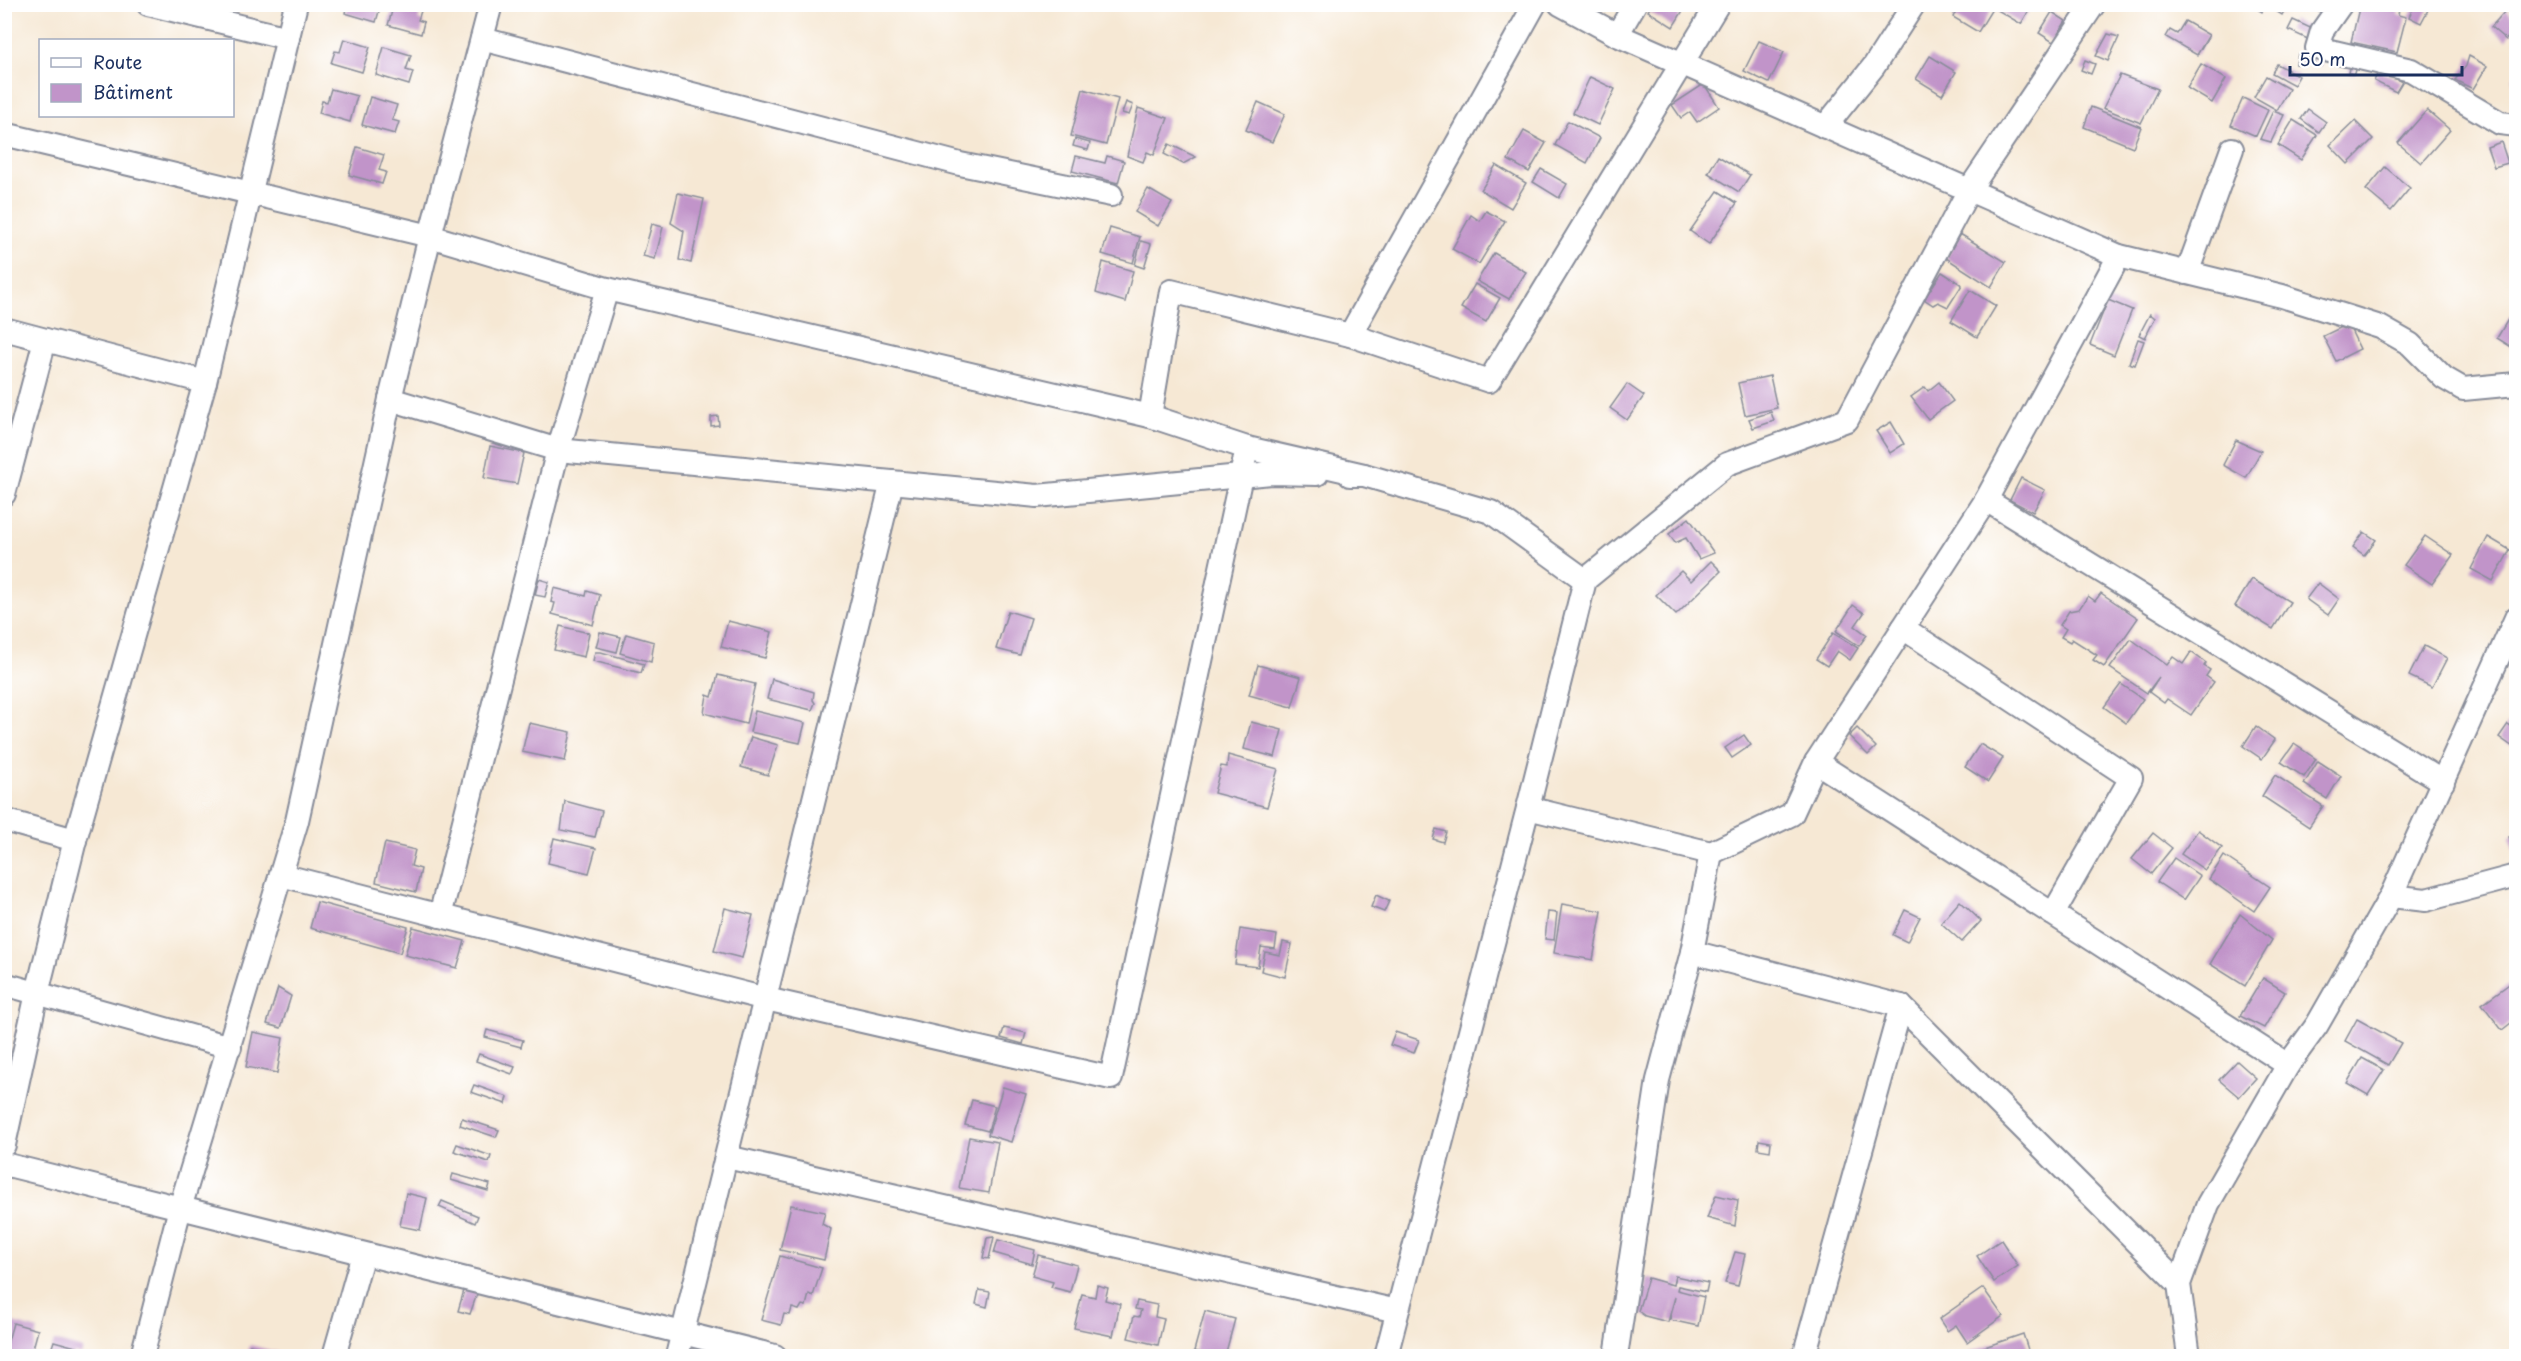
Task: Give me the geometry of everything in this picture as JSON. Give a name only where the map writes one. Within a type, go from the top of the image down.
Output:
[{"type":"street","points":[[148,4],[288,38]]},
{"type":"street","points":[[4,1145],[37,993],[75,840],[205,382],[296,4]]},
{"type":"street","points":[[142,1356],[180,1208],[297,821],[390,399],[491,4]]},
{"type":"street","points":[[1350,335],[1535,4]]},
{"type":"street","points":[[1560,4],[1617,35],[2119,256],[2282,296],[2380,327],[2410,344],[2444,378],[2463,389],[2517,384]]},
{"type":"street","points":[[1617,35],[1635,4]]},
{"type":"street","points":[[1150,417],[1171,291],[1350,335],[1489,381],[1718,4]]},
{"type":"street","points":[[1825,127],[1874,66],[1914,4]]},
{"type":"street","points":[[1386,1356],[1585,580],[1727,464],[1846,420],[1969,190],[2094,4]]},
{"type":"street","points":[[2341,4],[2322,32],[2317,48],[2411,70],[2500,123],[2517,125]]},
{"type":"street","points":[[482,39],[960,164],[1111,195]]},
{"type":"street","points":[[4,134],[430,236],[607,289],[1150,417],[1247,448],[1364,475],[1491,512],[1585,580]]},
{"type":"street","points":[[2187,273],[2232,149]]},
{"type":"street","points":[[1528,808],[1712,853],[1792,814],[1816,762],[1986,500],[2119,256]]},
{"type":"street","points":[[440,916],[558,450],[607,289]]},
{"type":"street","points":[[4,329],[205,382]]},
{"type":"street","points":[[4,494],[45,340]]},
{"type":"street","points":[[390,399],[558,450],[1037,496],[1271,473],[1364,475]]},
{"type":"street","points":[[281,875],[766,999],[1111,1078],[1247,448]]},
{"type":"street","points":[[677,1356],[892,482]]},
{"type":"street","points":[[1986,500],[2443,782]]},
{"type":"street","points":[[2189,1356],[2179,1284],[2208,1204],[2288,1065],[2317,1025],[2391,897],[2517,618]]},
{"type":"street","points":[[1903,628],[2131,778],[2053,914]]},
{"type":"street","points":[[1816,762],[2288,1065]]},
{"type":"street","points":[[4,820],[75,840]]},
{"type":"street","points":[[1616,1356],[1658,1080],[1692,952],[1712,853]]},
{"type":"street","points":[[2391,897],[2426,900],[2517,876]]},
{"type":"street","points":[[1692,952],[1901,1006],[2179,1284]]},
{"type":"street","points":[[4,984],[230,1047]]},
{"type":"street","points":[[1804,1356],[1901,1006]]},
{"type":"street","points":[[727,1157],[1397,1311]]},
{"type":"street","points":[[4,1164],[775,1356]]},
{"type":"street","points":[[334,1356],[363,1254]]},
{"type":"building","points":[[347,4],[381,4],[376,22],[345,13]]},
{"type":"building","points":[[394,4],[423,5],[418,20],[424,22],[421,34],[388,25]]},
{"type":"building","points":[[1652,4],[1687,4],[1673,27],[1648,11]]},
{"type":"building","points":[[1960,4],[1985,4],[1992,9],[1978,32],[1953,17]]},
{"type":"building","points":[[1996,4],[2033,4],[2021,24],[1994,8]]},
{"type":"building","points":[[2249,4],[2266,4],[2262,12]]},
{"type":"building","points":[[2273,4],[2288,4],[2282,15],[2271,8]]},
{"type":"building","points":[[2308,4],[2329,4],[2328,17]]},
{"type":"building","points":[[2360,4],[2400,4],[2398,15],[2406,17],[2397,52],[2351,42]]},
{"type":"building","points":[[2415,4],[2430,6],[2421,23],[2409,17]]},
{"type":"building","points":[[2506,10],[2516,21],[2516,25],[2506,40],[2491,27]]},
{"type":"building","points":[[2052,12],[2066,21],[2053,42],[2039,33]]},
{"type":"building","points":[[2293,20],[2317,31],[2312,41],[2288,30]]},
{"type":"building","points":[[2185,21],[2209,35],[2197,55],[2166,37],[2170,30],[2177,34]]},
{"type":"building","points":[[2108,34],[2119,37],[2108,61],[2096,56]]},
{"type":"building","points":[[344,39],[370,47],[362,72],[331,63],[335,51],[340,52]]},
{"type":"building","points":[[1759,41],[1784,52],[1769,83],[1744,71]]},
{"type":"building","points":[[384,47],[411,55],[406,70],[413,72],[409,85],[376,75]]},
{"type":"building","points":[[2298,54],[2306,55],[2305,65],[2296,64]]},
{"type":"building","points":[[1930,56],[1956,72],[1942,95],[1916,79]]},
{"type":"building","points":[[2469,56],[2487,66],[2473,89],[2455,80],[2466,66]]},
{"type":"building","points":[[2315,57],[2323,57],[2321,66],[2314,65]]},
{"type":"building","points":[[2085,60],[2095,64],[2091,74],[2081,70]]},
{"type":"building","points":[[2350,63],[2356,65],[2354,74],[2348,73]]},
{"type":"building","points":[[2201,64],[2226,79],[2212,103],[2187,88]]},
{"type":"building","points":[[2277,64],[2299,76],[2294,85],[2272,73]]},
{"type":"building","points":[[2379,70],[2402,82],[2396,92],[2374,81]]},
{"type":"building","points":[[2516,74],[2516,91],[2515,91],[2513,77]]},
{"type":"building","points":[[2120,75],[2158,89],[2141,123],[2103,108]]},
{"type":"building","points":[[2266,76],[2289,89],[2277,110],[2254,97]]},
{"type":"building","points":[[1590,77],[1615,89],[1598,125],[1573,113]]},
{"type":"building","points":[[1704,84],[1719,107],[1697,122],[1690,112],[1681,118],[1672,105]]},
{"type":"building","points":[[331,89],[357,96],[350,122],[319,113],[322,101],[327,102]]},
{"type":"building","points":[[1083,89],[1118,99],[1106,145],[1071,136]]},
{"type":"building","points":[[370,97],[397,105],[392,120],[399,122],[395,134],[362,125]]},
{"type":"building","points":[[2243,98],[2268,110],[2256,136],[2231,125]]},
{"type":"building","points":[[1126,102],[1133,105],[1129,115],[1122,113]]},
{"type":"building","points":[[1258,102],[1285,114],[1272,142],[1246,130]]},
{"type":"building","points":[[2091,107],[2141,127],[2133,147],[2084,127]]},
{"type":"building","points":[[1138,108],[1168,118],[1154,155],[1147,152],[1143,162],[1127,156]]},
{"type":"building","points":[[2308,109],[2326,122],[2319,132],[2301,119]]},
{"type":"building","points":[[2427,110],[2450,130],[2421,163],[2398,143]]},
{"type":"building","points":[[2273,111],[2284,115],[2271,142],[2260,139]]},
{"type":"building","points":[[2293,120],[2317,135],[2301,160],[2278,145]]},
{"type":"building","points":[[1568,121],[1600,138],[1587,163],[1555,145]]},
{"type":"building","points":[[2355,121],[2373,139],[2348,164],[2330,145]]},
{"type":"building","points":[[1524,131],[1546,143],[1529,172],[1508,160]]},
{"type":"building","points":[[1075,139],[1090,143],[1088,150],[1073,146]]},
{"type":"building","points":[[2501,142],[2508,163],[2494,167],[2487,147]]},
{"type":"building","points":[[1169,144],[1196,157],[1183,164],[1164,154]]},
{"type":"building","points":[[357,147],[384,155],[379,170],[386,172],[382,184],[349,175]]},
{"type":"building","points":[[1076,156],[1105,163],[1107,156],[1124,161],[1118,183],[1072,171]]},
{"type":"building","points":[[1718,156],[1750,175],[1739,192],[1708,173]]},
{"type":"building","points":[[1496,165],[1526,183],[1511,208],[1481,190]]},
{"type":"building","points":[[2385,167],[2410,188],[2391,211],[2366,190]]},
{"type":"building","points":[[1541,169],[1567,184],[1559,198],[1533,182]]},
{"type":"building","points":[[1148,189],[1172,203],[1158,226],[1135,212]]},
{"type":"building","points":[[1718,191],[1737,203],[1709,244],[1690,231]]},
{"type":"building","points":[[678,193],[704,199],[691,263],[679,260],[684,231],[671,223]]},
{"type":"building","points":[[1486,211],[1505,221],[1479,264],[1452,249],[1471,215],[1480,221]]},
{"type":"building","points":[[652,224],[663,227],[655,259],[643,256]]},
{"type":"building","points":[[1110,228],[1140,237],[1133,263],[1102,254]]},
{"type":"building","points":[[1960,234],[2006,262],[1991,287],[1946,258]]},
{"type":"building","points":[[1141,241],[1151,244],[1144,268],[1135,265]]},
{"type":"building","points":[[1494,253],[1526,272],[1509,299],[1477,281]]},
{"type":"building","points":[[1103,262],[1133,271],[1125,302],[1096,293]]},
{"type":"building","points":[[1942,272],[1962,285],[1948,307],[1938,302],[1933,305],[1924,299]]},
{"type":"building","points":[[1475,284],[1500,298],[1486,322],[1461,308]]},
{"type":"building","points":[[1970,290],[1996,306],[1977,337],[1951,321]]},
{"type":"building","points":[[2108,300],[2132,310],[2114,355],[2090,345]]},
{"type":"building","points":[[2150,314],[2155,318],[2145,338],[2139,335]]},
{"type":"building","points":[[2510,316],[2516,320],[2516,350],[2497,338]]},
{"type":"building","points":[[2348,324],[2360,349],[2336,361],[2323,336]]},
{"type":"building","points":[[2138,339],[2144,341],[2135,365],[2129,363]]},
{"type":"building","points":[[1770,376],[1777,408],[1745,415],[1738,383]]},
{"type":"building","points":[[1939,382],[1953,401],[1928,419],[1911,397],[1925,387],[1928,391]]},
{"type":"building","points":[[1627,384],[1644,396],[1627,420],[1610,408]]},
{"type":"building","points":[[1771,412],[1774,421],[1753,428],[1749,419]]},
{"type":"building","points":[[718,416],[719,425],[711,426],[711,417]]},
{"type":"building","points":[[1891,422],[1904,444],[1890,453],[1876,431]]},
{"type":"building","points":[[2236,440],[2261,451],[2246,478],[2223,465]]},
{"type":"building","points":[[490,446],[524,453],[517,484],[484,478]]},
{"type":"building","points":[[2021,478],[2045,490],[2033,512],[2010,500]]},
{"type":"building","points":[[1689,518],[1714,553],[1699,559],[1686,538],[1675,543],[1669,534]]},
{"type":"building","points":[[2364,532],[2376,540],[2364,555],[2353,547]]},
{"type":"building","points":[[2425,536],[2453,555],[2432,584],[2404,565]]},
{"type":"building","points":[[2488,537],[2510,550],[2493,581],[2471,569]]},
{"type":"building","points":[[1711,561],[1721,571],[1676,615],[1656,595],[1681,571],[1691,581]]},
{"type":"building","points":[[539,579],[549,582],[545,597],[535,595]]},
{"type":"building","points":[[2252,579],[2290,602],[2273,629],[2235,606]]},
{"type":"building","points":[[2318,583],[2339,599],[2328,615],[2306,599]]},
{"type":"building","points":[[554,588],[586,596],[587,591],[600,595],[593,625],[552,614],[555,603],[551,602]]},
{"type":"building","points":[[2101,593],[2138,618],[2104,667],[2093,660],[2097,655],[2072,639],[2070,642],[2061,637],[2066,629],[2060,625],[2069,611],[2079,609],[2088,596],[2095,601]]},
{"type":"building","points":[[1853,605],[1864,613],[1855,626],[1867,635],[1859,646],[1836,631]]},
{"type":"building","points":[[1008,611],[1031,618],[1020,655],[996,649]]},
{"type":"building","points":[[728,621],[772,632],[765,658],[721,647]]},
{"type":"building","points":[[560,626],[589,633],[584,657],[554,650]]},
{"type":"building","points":[[600,632],[621,637],[617,652],[596,647]]},
{"type":"building","points":[[1833,633],[1858,648],[1850,660],[1837,651],[1827,666],[1816,659]]},
{"type":"building","points":[[626,634],[654,642],[651,662],[620,653]]},
{"type":"building","points":[[2131,639],[2167,665],[2173,657],[2183,664],[2191,652],[2206,663],[2204,666],[2210,670],[2206,676],[2214,682],[2191,715],[2167,699],[2164,703],[2149,692],[2159,677],[2147,693],[2110,668]]},
{"type":"building","points":[[2424,646],[2447,658],[2432,687],[2409,676]]},
{"type":"building","points":[[595,652],[644,664],[641,673],[593,661]]},
{"type":"building","points":[[1258,665],[1301,677],[1292,707],[1249,695]]},
{"type":"building","points":[[718,675],[755,684],[746,724],[704,713],[707,695],[712,697]]},
{"type":"building","points":[[772,679],[814,692],[815,703],[812,710],[767,699]]},
{"type":"building","points":[[2121,684],[2143,699],[2126,723],[2104,707]]},
{"type":"building","points":[[755,711],[805,723],[800,743],[750,732]]},
{"type":"building","points":[[1251,722],[1282,730],[1275,757],[1244,749]]},
{"type":"building","points":[[529,723],[571,732],[565,761],[522,752]]},
{"type":"building","points":[[2508,724],[2516,730],[2516,749],[2499,737]]},
{"type":"building","points":[[2256,726],[2275,740],[2262,759],[2243,746]]},
{"type":"building","points":[[1857,728],[1876,747],[1868,755],[1849,736]]},
{"type":"building","points":[[1744,735],[1751,745],[1732,758],[1725,748]]},
{"type":"building","points":[[751,737],[778,745],[768,775],[741,767]]},
{"type":"building","points":[[1980,744],[2003,758],[1988,782],[1965,767]]},
{"type":"building","points":[[2294,744],[2316,759],[2304,777],[2281,762]]},
{"type":"building","points":[[1228,755],[1278,769],[1267,807],[1214,793],[1221,766],[1227,767]]},
{"type":"building","points":[[2318,761],[2341,776],[2327,799],[2304,784]]},
{"type":"building","points":[[2275,775],[2323,806],[2309,827],[2262,796]]},
{"type":"building","points":[[565,801],[602,811],[595,837],[561,830]]},
{"type":"building","points":[[1436,829],[1446,832],[1443,842],[1433,839]]},
{"type":"building","points":[[2198,830],[2222,848],[2205,870],[2181,854]]},
{"type":"building","points":[[2153,833],[2172,848],[2151,874],[2132,859]]},
{"type":"building","points":[[2516,834],[2516,856],[2509,837]]},
{"type":"building","points":[[554,838],[596,848],[589,873],[548,863]]},
{"type":"building","points":[[385,843],[415,850],[411,866],[421,869],[416,892],[376,882]]},
{"type":"building","points":[[2224,856],[2270,887],[2254,911],[2209,879]]},
{"type":"building","points":[[2174,858],[2200,876],[2184,900],[2157,882]]},
{"type":"building","points":[[1376,895],[1389,901],[1384,912],[1371,907]]},
{"type":"building","points":[[1960,901],[1981,921],[1962,942],[1941,923]]},
{"type":"building","points":[[317,902],[408,927],[400,953],[310,928]]},
{"type":"building","points":[[1562,904],[1602,911],[1593,960],[1554,953]]},
{"type":"building","points":[[725,908],[753,915],[742,958],[714,951]]},
{"type":"building","points":[[1905,910],[1920,917],[1907,942],[1893,935]]},
{"type":"building","points":[[1548,912],[1557,913],[1554,940],[1545,939]]},
{"type":"building","points":[[2240,914],[2272,940],[2245,986],[2210,964]]},
{"type":"building","points":[[413,927],[465,941],[457,968],[405,955]]},
{"type":"building","points":[[1240,929],[1277,935],[1275,949],[1261,947],[1258,967],[1235,964]]},
{"type":"building","points":[[1283,942],[1292,944],[1285,977],[1261,971],[1265,952],[1280,955]]},
{"type":"building","points":[[2263,978],[2285,992],[2264,1028],[2240,1016]]},
{"type":"building","points":[[2512,982],[2516,988],[2516,1019],[2502,1030],[2482,1004]]},
{"type":"building","points":[[278,988],[291,996],[281,1028],[267,1024]]},
{"type":"building","points":[[2357,1019],[2401,1043],[2388,1065],[2345,1041]]},
{"type":"building","points":[[1004,1028],[1026,1033],[1023,1044],[1001,1038]]},
{"type":"building","points":[[487,1030],[523,1040],[521,1047],[485,1037]]},
{"type":"building","points":[[253,1032],[283,1038],[277,1073],[246,1067]]},
{"type":"building","points":[[1395,1032],[1419,1040],[1414,1053],[1390,1045]]},
{"type":"building","points":[[479,1054],[515,1067],[512,1074],[476,1061]]},
{"type":"building","points":[[2362,1058],[2384,1070],[2368,1095],[2347,1083]]},
{"type":"building","points":[[2237,1061],[2256,1078],[2239,1097],[2219,1080]]},
{"type":"building","points":[[474,1085],[508,1097],[506,1104],[471,1092]]},
{"type":"building","points":[[1003,1087],[1026,1094],[1011,1142],[988,1135]]},
{"type":"building","points":[[972,1100],[995,1106],[988,1131],[965,1125]]},
{"type":"building","points":[[462,1118],[499,1130],[496,1137],[460,1125]]},
{"type":"building","points":[[969,1137],[998,1142],[989,1193],[959,1188]]},
{"type":"building","points":[[1759,1140],[1771,1142],[1770,1151],[1758,1149]]},
{"type":"building","points":[[457,1144],[491,1156],[489,1162],[454,1151]]},
{"type":"building","points":[[453,1174],[490,1184],[488,1191],[451,1180]]},
{"type":"building","points":[[406,1193],[427,1198],[420,1230],[400,1226]]},
{"type":"building","points":[[1716,1195],[1738,1200],[1735,1226],[1707,1218]]},
{"type":"building","points":[[442,1201],[478,1216],[475,1223],[439,1207]]},
{"type":"building","points":[[791,1205],[825,1212],[822,1224],[831,1229],[824,1260],[780,1250]]},
{"type":"building","points":[[994,1237],[989,1259],[983,1258],[987,1238]]},
{"type":"building","points":[[998,1240],[1035,1250],[1032,1264],[994,1253]]},
{"type":"building","points":[[2001,1240],[2018,1266],[1994,1282],[1977,1256]]},
{"type":"building","points":[[1735,1252],[1745,1254],[1738,1286],[1725,1283]]},
{"type":"building","points":[[1038,1255],[1077,1265],[1070,1292],[1051,1287],[1053,1282],[1032,1276]]},
{"type":"building","points":[[780,1256],[822,1268],[813,1296],[809,1294],[806,1306],[802,1305],[799,1310],[792,1308],[790,1315],[784,1314],[781,1325],[761,1320]]},
{"type":"building","points":[[1675,1276],[1708,1283],[1706,1292],[1678,1286],[1677,1290],[1704,1297],[1698,1326],[1670,1320],[1675,1297],[1668,1322],[1645,1316],[1638,1311],[1648,1278],[1673,1285]]},
{"type":"building","points":[[1097,1285],[1108,1288],[1105,1300],[1120,1304],[1113,1336],[1074,1328],[1082,1294],[1095,1297]]},
{"type":"building","points":[[465,1287],[478,1291],[470,1314],[458,1311]]},
{"type":"building","points":[[1983,1288],[2003,1316],[1967,1342],[1956,1325],[1947,1331],[1939,1319]]},
{"type":"building","points":[[979,1290],[990,1292],[987,1307],[976,1304]]},
{"type":"building","points":[[1137,1301],[1157,1305],[1155,1317],[1164,1319],[1158,1345],[1128,1338],[1134,1316],[1139,1317],[1141,1310],[1135,1309]]},
{"type":"building","points":[[1205,1311],[1235,1319],[1225,1356],[1194,1351]]},
{"type":"building","points":[[13,1323],[38,1330],[31,1356],[4,1355]]},
{"type":"building","points":[[2023,1334],[2030,1356],[1972,1356],[1970,1352]]},
{"type":"building","points":[[54,1341],[83,1349],[81,1355],[74,1353],[73,1356],[49,1356]]},
{"type":"building","points":[[250,1345],[293,1356],[247,1356]]}]
